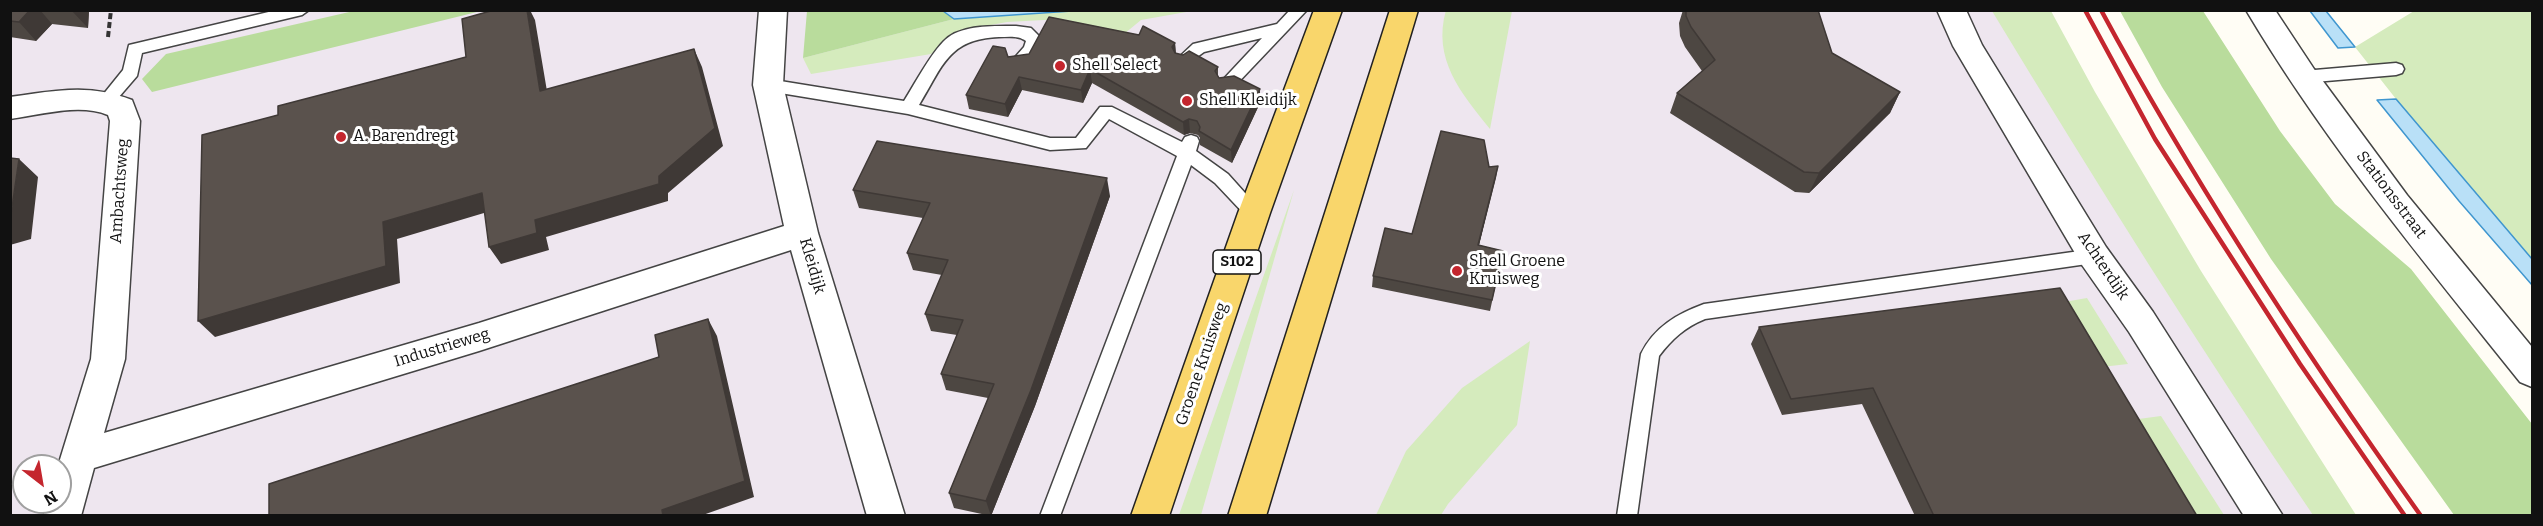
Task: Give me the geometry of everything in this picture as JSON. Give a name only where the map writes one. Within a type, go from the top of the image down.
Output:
[{"type":"main road","name":"Groene Kruisweg","points":[[1150,516],[1254,213],[1328,10]]},
{"type":"main road","points":[[1247,516],[1404,10]]},
{"type":"street","name":"Kleidijk","points":[[773,10],[768,85],[802,233],[886,516]]},
{"type":"street","name":"Achterdijk","points":[[1951,10],[1968,45],[2094,256],[2141,322],[2265,516]]},
{"type":"street","name":"Stationsstraat","points":[[2260,10],[2303,76],[2396,204],[2532,372]]},
{"type":"street","points":[[10,108],[77,100],[106,101]]},
{"type":"street","name":"Ambachtsweg","points":[[62,516],[108,359],[125,121],[121,108],[106,101]]},
{"type":"street","name":"Industrieweg","points":[[80,456],[480,337],[802,233]]},
{"type":"lane","points":[[106,101],[131,72],[135,49],[302,10]]},
{"type":"lane","points":[[1226,85],[1300,10]]},
{"type":"lane","points":[[1183,61],[1199,48],[1279,29]]},
{"type":"lane","points":[[908,108],[949,45],[957,38],[1004,31],[1025,32],[1034,39],[1032,49],[1017,64]]},
{"type":"lane","points":[[2303,76],[2396,69]]},
{"type":"lane","points":[[768,85],[985,120],[1050,144],[1080,144],[1106,111],[1138,118],[1189,145],[1235,189],[1254,213]]},
{"type":"lane","points":[[1050,516],[1189,145]]},
{"type":"lane","points":[[1628,516],[1650,354],[1663,336],[1680,321],[1704,312],[2094,256]]},
{"type":"shaded area","points":[[10,11],[2031,11],[2332,515],[11,515]]},
{"type":"green space","points":[[358,10],[481,11],[152,92],[142,79],[166,54]]},
{"type":"green space","points":[[1072,10],[1192,11],[1141,20],[1124,34],[1063,19],[1007,22],[959,31],[931,54],[811,74],[803,58],[954,19]]},
{"type":"green space","points":[[1446,10],[1512,11],[1490,129],[1460,88],[1446,60],[1443,28]]},
{"type":"green space","points":[[807,11],[943,11],[954,19],[803,58]]},
{"type":"green space","points":[[1992,11],[2051,11],[2095,92],[2201,271],[2356,515],[2313,515],[2149,265]]},
{"type":"green space","points":[[2120,11],[2203,11],[2280,131],[2335,204],[2411,269],[2532,424],[2532,515],[2454,515],[2271,259],[2162,87]]},
{"type":"green space","points":[[2414,11],[2532,11],[2532,259],[2396,99],[2355,47]]},
{"type":"green space","points":[[1294,190],[1201,515],[1179,515]]},
{"type":"green space","points":[[2087,298],[2128,364],[2084,369],[2047,305]]},
{"type":"green space","points":[[1530,341],[1517,425],[1441,515],[1376,515],[1406,451],[1462,388]]},
{"type":"green space","points":[[2161,416],[2224,515],[2171,515],[2116,422]]},
{"type":"water","points":[[943,11],[1072,11],[954,19]]},
{"type":"water","points":[[2310,11],[2326,11],[2355,47],[2338,48]]},
{"type":"water","points":[[2396,99],[2532,259],[2532,285],[2459,201],[2377,100]]},
{"type":"building","points":[[10,10],[30,10],[19,22],[10,21]]},
{"type":"building","points":[[494,10],[527,10],[540,91],[694,49],[715,128],[659,176],[659,184],[535,220],[537,233],[489,247],[482,193],[383,222],[386,266],[198,321],[202,135],[278,115],[278,106],[466,57],[462,19]]},
{"type":"building","points":[[1686,10],[1818,10],[1832,53],[1900,92],[1819,173],[1804,172],[1677,93],[1715,60],[1691,27]]},
{"type":"building","points":[[1049,17],[1139,35],[1143,26],[1175,43],[1172,47],[1175,53],[1183,55],[1189,51],[1218,67],[1215,71],[1219,78],[1234,76],[1260,89],[1231,150],[1199,131],[1197,121],[1189,119],[1183,122],[1090,69],[1081,90],[1019,77],[1005,104],[966,95],[993,46],[1005,48],[1008,57],[1029,54]]},
{"type":"building","points":[[1441,131],[1484,140],[1489,167],[1498,166],[1478,245],[1503,251],[1492,300],[1373,276],[1385,228],[1412,234]]},
{"type":"building","points":[[877,141],[1107,178],[1031,390],[986,501],[949,493],[994,384],[941,374],[963,320],[925,314],[948,260],[907,253],[930,203],[853,190]]},
{"type":"building","points":[[10,158],[19,159],[10,221]]},
{"type":"building","points":[[2060,288],[2197,516],[1934,516],[1873,388],[1791,399],[1759,327]]},
{"type":"building","points":[[708,319],[745,481],[662,510],[663,516],[269,516],[269,484],[659,357],[655,335]]},
{"type":"railway","points":[[2085,10],[2155,139],[2300,364],[2405,516]]},
{"type":"railway","points":[[2101,10],[2137,76],[2253,268],[2335,393],[2421,516]]},
{"type":"place","name":"Shell Select","points":[[1060,66]]},
{"type":"place","name":"Shell Kleidijk","points":[[1187,101]]},
{"type":"place","name":"A. Barendregt","points":[[341,137]]},
{"type":"place","name":"Shell Groene Kruisweg","points":[[1457,271]]}]
